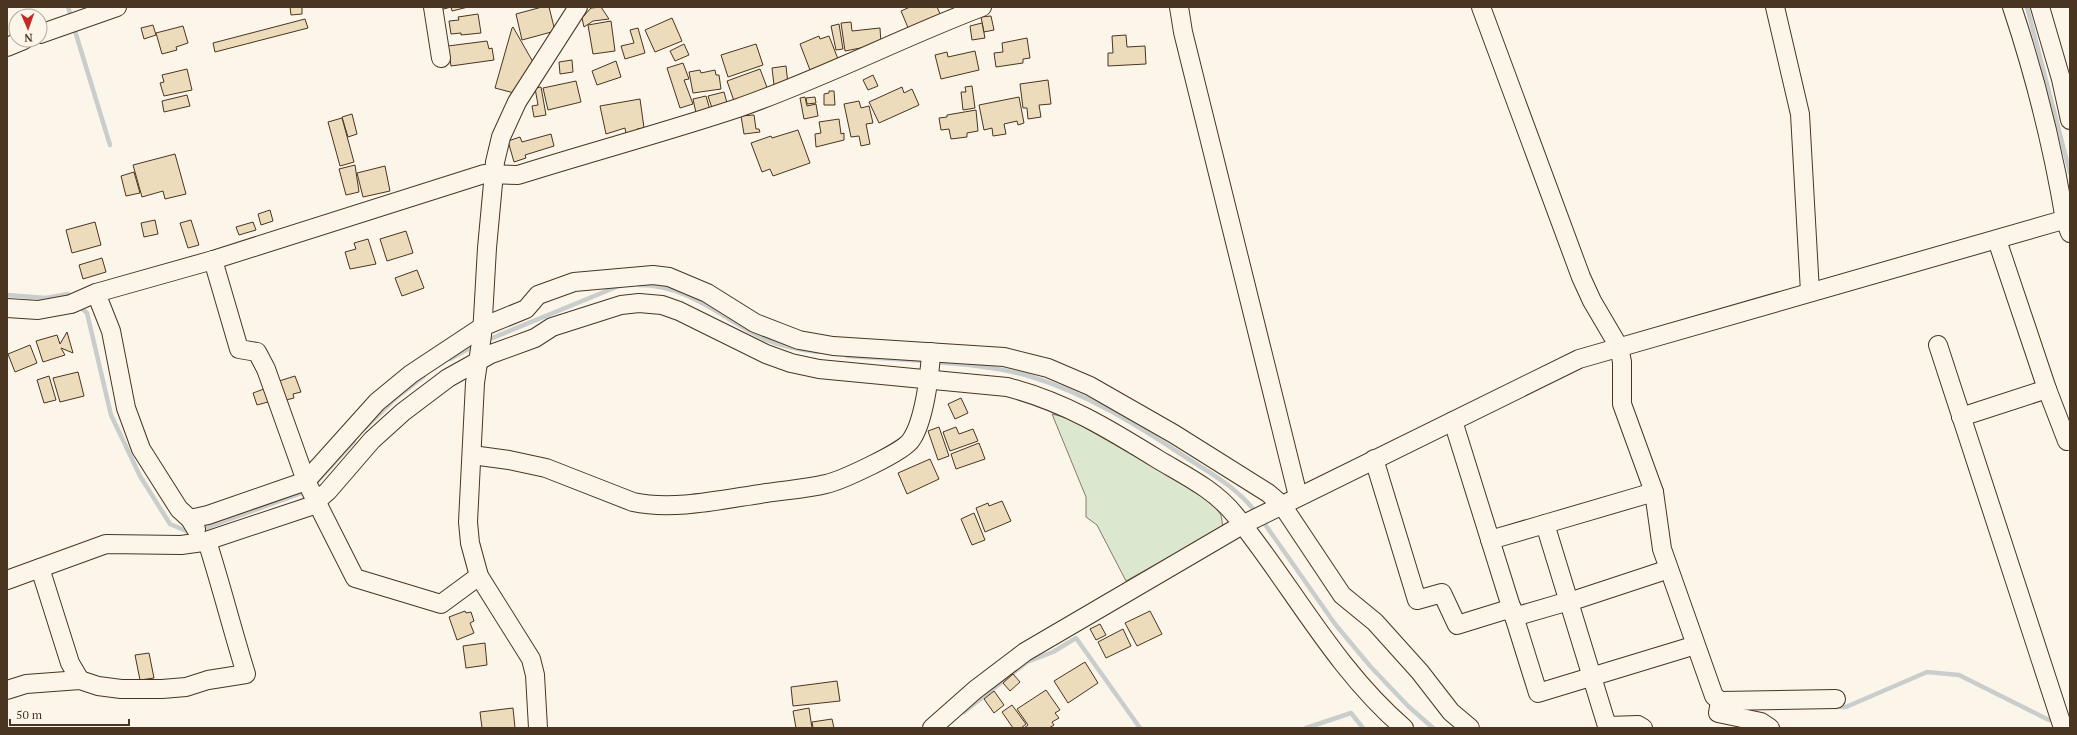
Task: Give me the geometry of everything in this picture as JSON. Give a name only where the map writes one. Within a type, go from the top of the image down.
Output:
[{"type":"street","points":[[48,31],[117,7]]},
{"type":"street","points":[[433,7],[441,58]]},
{"type":"street","points":[[538,728],[535,675],[531,659],[479,576],[470,543],[468,522],[475,383],[481,344],[493,174],[501,137],[509,118],[532,78],[578,7]]},
{"type":"street","points":[[7,308],[38,310],[83,298],[213,260],[484,174],[518,175],[738,108],[795,86],[944,21],[982,7]]},
{"type":"street","points":[[1179,7],[1298,496]]},
{"type":"street","points":[[1481,7],[1581,278],[1618,347],[1622,362],[1622,404],[1650,493],[1662,549],[1714,696],[1719,705],[1718,714],[1761,722],[1770,728]]},
{"type":"street","points":[[1775,7],[1800,114],[1810,292]]},
{"type":"street","points":[[932,728],[975,690],[1025,652],[1247,523],[1298,496],[1579,359],[1997,240],[2068,224],[2047,131],[2024,41],[2012,7]]},
{"type":"street","points":[[2040,7],[2061,79],[2070,120]]},
{"type":"street","points":[[1997,240],[2047,388],[2067,441]]},
{"type":"street","points":[[213,260],[239,349],[257,352],[266,369],[312,491],[355,578],[441,604],[479,576]]},
{"type":"street","points":[[199,532],[208,515],[312,491],[404,412],[443,382],[481,344],[526,309],[538,295],[574,282],[653,275],[669,278],[707,293],[755,323],[799,340],[930,364],[1037,395],[1074,410],[1203,486],[1220,498],[1247,523],[1352,676],[1373,700],[1404,728]]},
{"type":"street","points":[[7,690],[26,684],[80,680],[98,686],[121,689],[162,689],[186,687],[208,680],[246,674],[229,618],[227,603],[199,532],[179,509],[141,449],[126,408],[112,338],[83,298]]},
{"type":"street","points":[[7,580],[106,544],[181,545],[199,532],[304,509],[312,491],[377,402],[411,374],[481,344],[535,338],[552,327],[621,305],[640,303],[662,305],[679,311],[740,343],[766,354],[791,363],[820,369],[930,364],[1004,358],[1026,361],[1068,375],[1090,386],[1174,434],[1268,493],[1276,507],[1342,595],[1375,622],[1420,672],[1451,712],[1470,728]]},
{"type":"street","points":[[1938,345],[2063,728]]},
{"type":"street","points":[[472,455],[509,460],[546,468],[633,502],[648,505],[721,500],[827,484],[904,448],[912,440],[918,424],[930,364]]},
{"type":"street","points":[[1961,417],[2047,388]]},
{"type":"street","points":[[1452,421],[1538,693],[1686,648]]},
{"type":"street","points":[[1374,459],[1417,600],[1442,593],[1458,625],[1513,612],[1569,602],[1660,572]]},
{"type":"street","points":[[1490,540],[1650,493]]},
{"type":"street","points":[[1545,524],[1591,678],[1607,726],[1638,726],[1643,728]]},
{"type":"street","points":[[40,568],[70,663],[80,680]]},
{"type":"street","points":[[1719,705],[1836,699]]},
{"type":"green space","points":[[1052,414],[1068,418],[1145,462],[1169,473],[1213,504],[1221,515],[1223,527],[1126,581],[1097,525],[1086,517],[1086,497]]},
{"type":"building","points":[[290,7],[302,7],[302,14],[291,15]]},
{"type":"building","points":[[439,7],[451,7],[440,10]]},
{"type":"building","points":[[451,7],[468,7],[452,11]]},
{"type":"building","points":[[542,7],[549,7],[555,31],[522,40],[516,14]]},
{"type":"building","points":[[601,7],[609,19],[593,21],[584,27],[582,18],[591,8]]},
{"type":"building","points":[[910,7],[937,7],[941,16],[909,30],[901,11]]},
{"type":"building","points":[[478,14],[481,33],[461,35],[461,33],[451,34],[449,21],[459,20],[458,17]]},
{"type":"building","points":[[991,16],[994,30],[984,32],[981,17]]},
{"type":"building","points":[[672,18],[682,41],[655,52],[645,30]]},
{"type":"building","points":[[305,19],[308,28],[215,52],[213,43]]},
{"type":"building","points":[[611,21],[615,51],[593,54],[588,25]]},
{"type":"building","points":[[851,22],[852,31],[880,28],[881,44],[845,51],[841,23]]},
{"type":"building","points":[[982,23],[985,38],[972,40],[970,26]]},
{"type":"building","points":[[839,24],[843,49],[836,50],[831,26]]},
{"type":"building","points":[[153,25],[156,35],[144,39],[141,28]]},
{"type":"building","points":[[183,26],[188,43],[176,47],[177,50],[162,54],[156,33]]},
{"type":"building","points":[[513,27],[533,62],[514,93],[495,88]]},
{"type":"building","points":[[638,28],[645,53],[625,59],[621,46],[634,43],[630,30]]},
{"type":"building","points":[[1126,35],[1127,47],[1145,46],[1146,64],[1108,66],[1108,53],[1113,53],[1112,36]]},
{"type":"building","points":[[819,36],[820,39],[829,36],[838,59],[810,70],[800,44]]},
{"type":"building","points":[[1027,38],[1030,58],[1023,59],[1023,63],[996,67],[994,53],[1003,52],[1002,43]]},
{"type":"building","points":[[487,41],[489,49],[492,48],[494,60],[451,66],[448,46]]},
{"type":"building","points":[[684,44],[689,55],[675,61],[670,51]]},
{"type":"building","points":[[756,44],[763,65],[728,77],[721,55]]},
{"type":"building","points":[[975,51],[979,70],[941,79],[935,55],[947,52],[948,57]]},
{"type":"building","points":[[572,60],[573,72],[560,74],[559,62]]},
{"type":"building","points":[[616,61],[621,77],[597,85],[592,71]]},
{"type":"building","points":[[683,63],[689,79],[684,80],[693,104],[680,108],[667,68]]},
{"type":"building","points":[[786,66],[788,84],[774,85],[772,68]]},
{"type":"building","points":[[187,69],[192,90],[164,96],[160,83],[164,82],[162,75]]},
{"type":"building","points":[[760,69],[768,90],[734,101],[727,81]]},
{"type":"building","points":[[700,70],[701,73],[715,70],[716,75],[719,75],[721,89],[693,93],[689,72]]},
{"type":"building","points":[[873,75],[878,86],[868,90],[863,80]]},
{"type":"building","points":[[1048,80],[1051,104],[1039,105],[1041,117],[1028,119],[1027,108],[1023,108],[1020,84]]},
{"type":"building","points":[[576,81],[581,102],[548,110],[543,88]]},
{"type":"building","points":[[972,86],[975,108],[963,110],[961,92],[966,92],[965,87]]},
{"type":"building","points":[[541,87],[546,115],[534,117],[532,106],[538,105],[535,88]]},
{"type":"building","points":[[902,87],[904,93],[912,89],[919,105],[879,123],[869,102]]},
{"type":"building","points":[[829,91],[834,91],[835,105],[824,105],[824,94],[829,93]]},
{"type":"building","points":[[724,92],[727,103],[712,108],[708,96]]},
{"type":"building","points":[[187,95],[190,106],[164,112],[162,101]]},
{"type":"building","points":[[706,96],[710,110],[696,113],[693,99]]},
{"type":"building","points":[[805,97],[807,106],[816,104],[818,116],[804,119],[800,98]]},
{"type":"building","points":[[815,97],[816,103],[807,104],[806,98]]},
{"type":"building","points":[[1019,97],[1024,123],[1018,125],[1017,121],[1004,124],[1006,134],[993,136],[992,128],[984,130],[979,105]]},
{"type":"building","points":[[640,99],[644,128],[637,129],[638,133],[626,134],[625,128],[606,134],[600,106]]},
{"type":"building","points":[[859,101],[861,108],[869,106],[873,123],[866,124],[870,144],[861,146],[859,136],[851,137],[844,104]]},
{"type":"building","points":[[976,110],[978,131],[967,133],[967,137],[951,139],[949,129],[941,130],[939,118],[947,117],[947,115]]},
{"type":"building","points":[[352,114],[357,134],[348,137],[342,117]]},
{"type":"building","points":[[754,115],[756,129],[759,129],[760,132],[744,134],[741,116]]},
{"type":"building","points":[[342,118],[354,162],[340,166],[328,122]]},
{"type":"building","points":[[839,119],[841,134],[844,133],[844,140],[816,147],[815,134],[821,133],[819,122]]},
{"type":"building","points":[[798,130],[810,163],[773,176],[770,169],[762,172],[751,143],[771,136],[772,138]]},
{"type":"building","points":[[551,134],[554,146],[525,155],[526,158],[514,162],[508,141],[520,137],[522,142]]},
{"type":"building","points":[[175,154],[186,194],[165,199],[163,191],[142,197],[133,165]]},
{"type":"building","points":[[355,165],[359,192],[346,195],[339,169]]},
{"type":"building","points":[[385,166],[390,191],[363,197],[357,173]]},
{"type":"building","points":[[134,172],[140,193],[126,196],[121,176]]},
{"type":"building","points":[[270,210],[273,221],[261,225],[258,214]]},
{"type":"building","points":[[155,220],[158,234],[144,237],[141,223]]},
{"type":"building","points":[[191,220],[199,245],[188,248],[180,223]]},
{"type":"building","points":[[95,222],[101,245],[72,253],[66,230]]},
{"type":"building","points":[[253,222],[256,230],[239,235],[236,227]]},
{"type":"building","points":[[406,231],[413,253],[387,261],[380,239]]},
{"type":"building","points":[[368,239],[376,264],[350,269],[345,252],[356,249],[354,243]]},
{"type":"building","points":[[102,258],[106,272],[83,279],[79,265]]},
{"type":"building","points":[[417,270],[424,288],[402,296],[395,278]]},
{"type":"building","points":[[67,332],[73,353],[61,348],[65,355],[43,362],[36,341],[57,335],[60,344]]},
{"type":"building","points":[[30,345],[37,363],[15,372],[8,354]]},
{"type":"building","points":[[78,372],[84,396],[60,402],[53,378]]},
{"type":"building","points":[[49,376],[56,400],[44,403],[37,380]]},
{"type":"building","points":[[295,376],[301,392],[293,394],[294,398],[282,401],[276,382]]},
{"type":"building","points":[[264,389],[268,402],[257,405],[253,393]]},
{"type":"building","points":[[961,398],[968,413],[955,419],[948,404]]},
{"type":"building","points":[[939,427],[949,456],[938,460],[928,431]]},
{"type":"building","points":[[956,427],[959,434],[973,429],[978,441],[950,451],[943,432]]},
{"type":"building","points":[[979,443],[985,459],[956,469],[951,454]]},
{"type":"building","points":[[930,459],[939,479],[907,494],[898,473]]},
{"type":"building","points":[[1002,501],[1011,521],[985,532],[976,508],[988,503],[989,506]]},
{"type":"building","points":[[974,513],[985,540],[972,545],[961,519]]},
{"type":"building","points":[[465,611],[466,613],[471,612],[474,621],[470,623],[474,633],[457,640],[449,617]]},
{"type":"building","points":[[1150,611],[1162,634],[1137,646],[1125,623]]},
{"type":"building","points":[[1100,624],[1106,635],[1096,640],[1090,629]]},
{"type":"building","points":[[1123,629],[1131,646],[1106,658],[1098,642]]},
{"type":"building","points":[[485,643],[487,665],[466,668],[463,646]]},
{"type":"building","points":[[149,653],[154,678],[140,680],[135,655]]},
{"type":"building","points":[[1085,662],[1098,683],[1068,703],[1054,681]]},
{"type":"building","points":[[1013,674],[1020,682],[1010,691],[1003,683]]},
{"type":"building","points":[[837,681],[840,701],[793,706],[791,687]]},
{"type":"building","points":[[1046,690],[1060,710],[1055,713],[1059,718],[1052,722],[1054,725],[1049,728],[1024,728],[1028,725],[1017,709]]},
{"type":"building","points":[[994,691],[1004,705],[994,713],[984,699]]},
{"type":"building","points":[[1012,705],[1026,724],[1021,728],[1013,728],[1002,712]]},
{"type":"building","points":[[513,708],[515,728],[482,728],[480,712]]},
{"type":"building","points":[[809,708],[812,728],[796,728],[793,711]]},
{"type":"building","points":[[832,719],[834,728],[813,728],[812,722]]},
{"type":"waterway","points":[[68,7],[71,16]]},
{"type":"waterway","points":[[2027,7],[2070,173]]},
{"type":"waterway","points":[[75,31],[110,145]]},
{"type":"waterway","points":[[485,341],[621,285]]},
{"type":"waterway","points":[[639,285],[658,287],[691,297],[751,332],[779,345],[818,352]]},
{"type":"waterway","points":[[7,295],[46,298],[68,294],[73,299]]},
{"type":"waterway","points":[[79,306],[87,313],[111,415],[140,476],[170,524],[191,533]]},
{"type":"waterway","points":[[450,359],[477,344]]},
{"type":"waterway","points":[[847,356],[926,361]]},
{"type":"waterway","points":[[933,362],[981,366],[1005,370],[1029,376],[1071,391],[1130,422],[1215,476],[1242,497],[1257,514]]},
{"type":"waterway","points":[[365,428],[396,398],[424,376]]},
{"type":"waterway","points":[[313,486],[354,441]]},
{"type":"waterway","points":[[200,530],[307,491]]},
{"type":"waterway","points":[[1262,520],[1335,624],[1370,666],[1408,706],[1433,728]]},
{"type":"waterway","points":[[964,712],[1027,662],[1053,652],[1076,638],[1140,728]]},
{"type":"waterway","points":[[1835,707],[1846,707],[1927,672],[1959,675],[2049,720]]},
{"type":"waterway","points":[[1306,728],[1351,713],[1363,728]]}]
